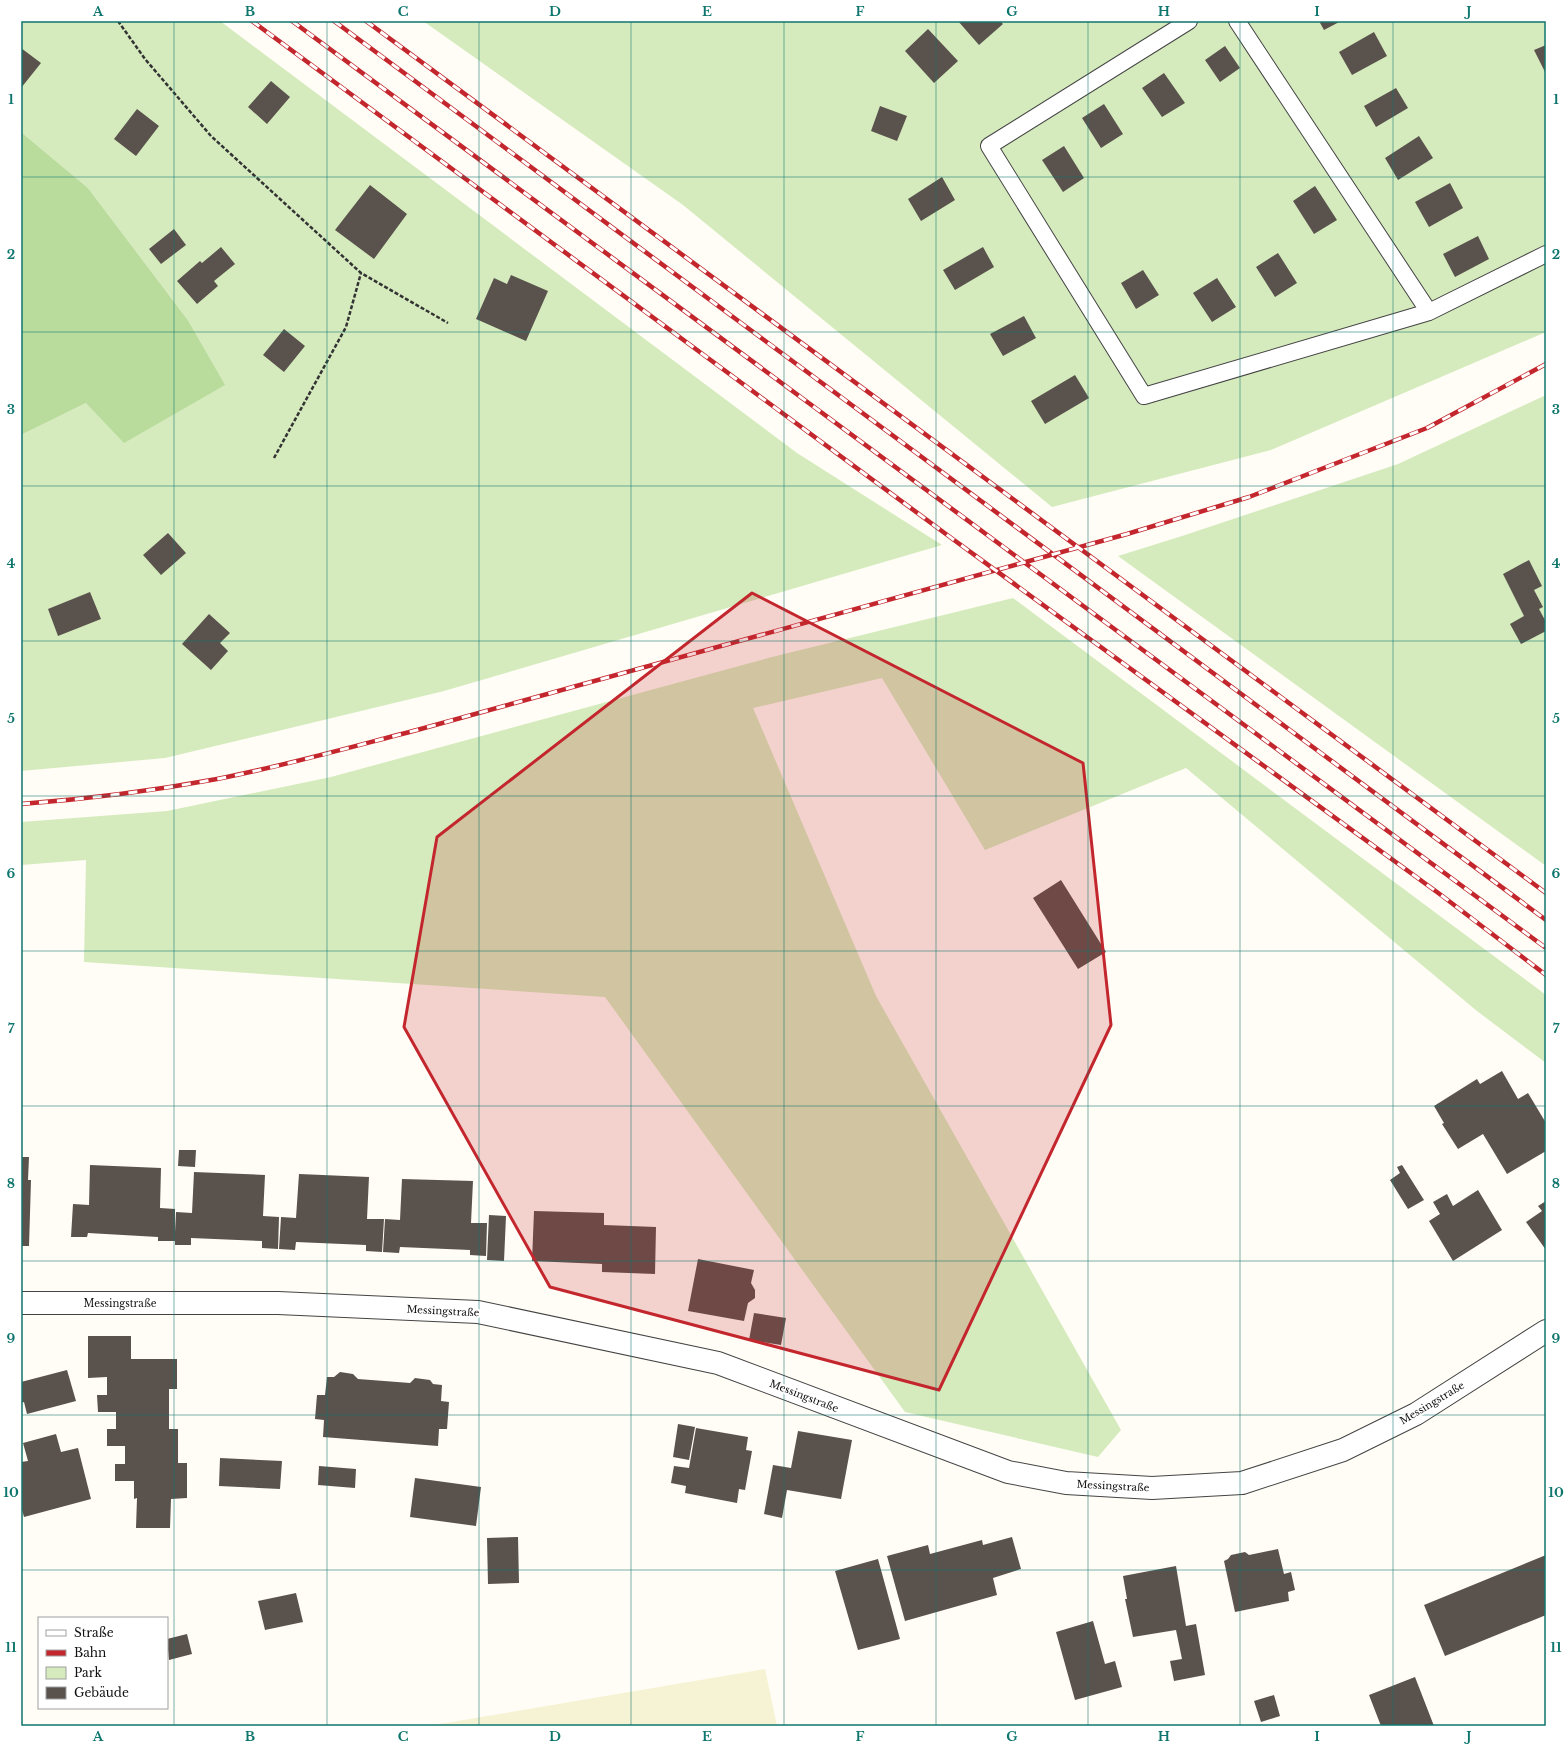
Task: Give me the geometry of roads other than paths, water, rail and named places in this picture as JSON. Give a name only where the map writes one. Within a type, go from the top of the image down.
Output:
[{"type":"street","name":"Messingstraße","points":[[21,1303],[278,1303],[478,1312],[718,1363],[1008,1472],[1066,1483],[1152,1488],[1242,1483],[1343,1450],[1416,1414],[1546,1331]]},
{"type":"lane","points":[[1189,21],[989,146],[1144,396],[1429,312],[1546,254]]},
{"type":"lane","points":[[1237,21],[1429,312]]},
{"type":"railway","points":[[252,21],[954,540],[1441,895],[1546,975]]},
{"type":"railway","points":[[292,21],[1546,948]]},
{"type":"railway","points":[[334,21],[1546,920]]},
{"type":"railway","points":[[366,21],[1546,893]]},
{"type":"railway","points":[[21,804],[144,791],[217,779],[292,762],[417,730],[1127,534],[1249,497],[1427,428],[1546,364]]}]
